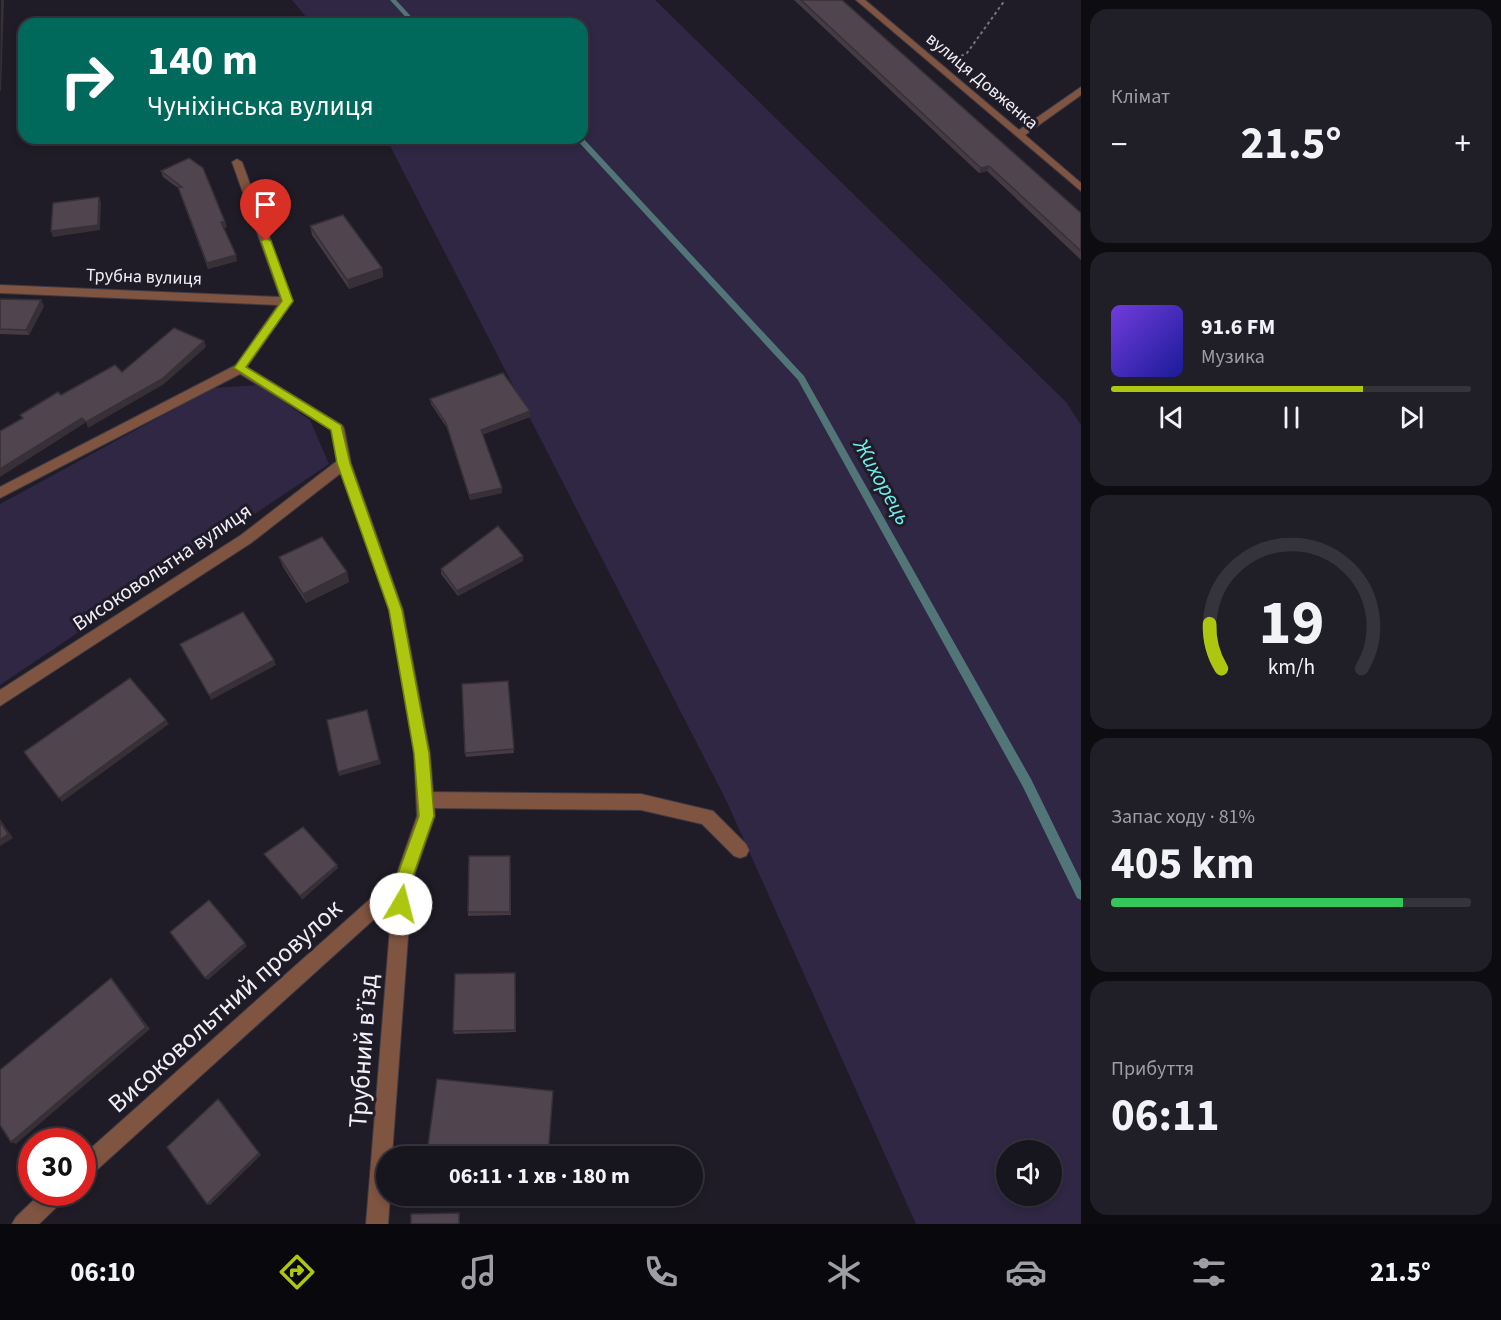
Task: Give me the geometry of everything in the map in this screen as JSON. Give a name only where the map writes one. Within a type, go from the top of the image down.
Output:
[{"type":"street","name":"вулиця Довженка","points":[[860,0],[1081,188]]},
{"type":"street","points":[[1019,135],[1081,90]]},
{"type":"street","points":[[0,493],[240,368],[287,301],[237,162]]},
{"type":"street","name":"Трубна вулиця","points":[[0,289],[287,301]]},
{"type":"street","points":[[240,368],[337,428],[344,463],[396,610],[422,753],[426,816],[403,882]]},
{"type":"street","name":"Високовольтна вулиця","points":[[0,699],[246,539],[344,463]]},
{"type":"street","points":[[425,800],[642,802],[706,817],[740,850]]},
{"type":"street","name":"Високовольтний провулок","points":[[96,1157],[403,882]]},
{"type":"street","name":"Трубний в’їзд","points":[[377,1224],[403,882]]},
{"type":"street","points":[[23,1224],[43,1206]]},
{"type":"path","points":[[938,66],[967,53],[1005,0]]},
{"type":"shaded area","points":[[292,0],[655,0],[1066,402],[1081,425],[1081,1224],[916,1224],[726,800],[389,144],[588,144],[588,18],[307,18]]},
{"type":"shaded area","points":[[259,385],[310,420],[329,464],[0,685],[0,504],[213,388]]},
{"type":"building","points":[[801,0],[842,0],[1081,213],[1081,251],[989,166],[981,168]]},
{"type":"building","points":[[189,158],[203,168],[225,222],[221,222],[236,255],[207,263],[178,187],[182,187],[161,171]]},
{"type":"building","points":[[99,197],[98,225],[51,231],[53,203]]},
{"type":"building","points":[[343,215],[382,268],[347,280],[310,226]]},
{"type":"building","points":[[0,299],[41,300],[26,330],[0,329]]},
{"type":"building","points":[[174,328],[204,341],[162,379],[86,422],[82,418],[0,469],[0,431],[23,418],[20,415],[58,392],[61,395],[115,365],[122,372]]},
{"type":"building","points":[[503,373],[530,411],[481,430],[502,488],[469,495],[446,423],[430,399]]},
{"type":"building","points":[[498,526],[523,556],[457,591],[441,569]]},
{"type":"building","points":[[322,537],[347,572],[303,594],[279,557]]},
{"type":"building","points":[[243,612],[274,660],[209,695],[180,644]]},
{"type":"building","points":[[130,678],[166,720],[59,798],[24,752]]},
{"type":"building","points":[[508,681],[514,749],[465,753],[462,684]]},
{"type":"building","points":[[367,710],[379,760],[338,772],[327,720]]},
{"type":"building","points":[[0,822],[8,834],[0,840]]},
{"type":"building","points":[[303,827],[337,865],[300,896],[264,854]]},
{"type":"building","points":[[469,856],[510,856],[510,912],[468,912]]},
{"type":"building","points":[[209,900],[245,943],[205,978],[170,932]]},
{"type":"building","points":[[515,973],[515,1030],[453,1031],[455,974]]},
{"type":"building","points":[[111,978],[146,1027],[27,1128],[18,1128],[18,1136],[11,1142],[0,1125],[0,1070]]},
{"type":"building","points":[[437,1079],[553,1091],[549,1146],[428,1146]]},
{"type":"building","points":[[218,1099],[259,1153],[207,1204],[167,1147]]},
{"type":"building","points":[[459,1213],[459,1224],[411,1224],[411,1214]]},
{"type":"waterway","name":"Жихорець","points":[[393,0],[410,18]]},
{"type":"waterway","name":"Жихорець","points":[[585,144],[801,378],[1027,783],[1081,894]]},
{"type":"route","points":[[266,241],[287,301],[240,368],[337,428],[344,463],[396,610],[422,753],[426,816],[403,882],[401,904]]}]
